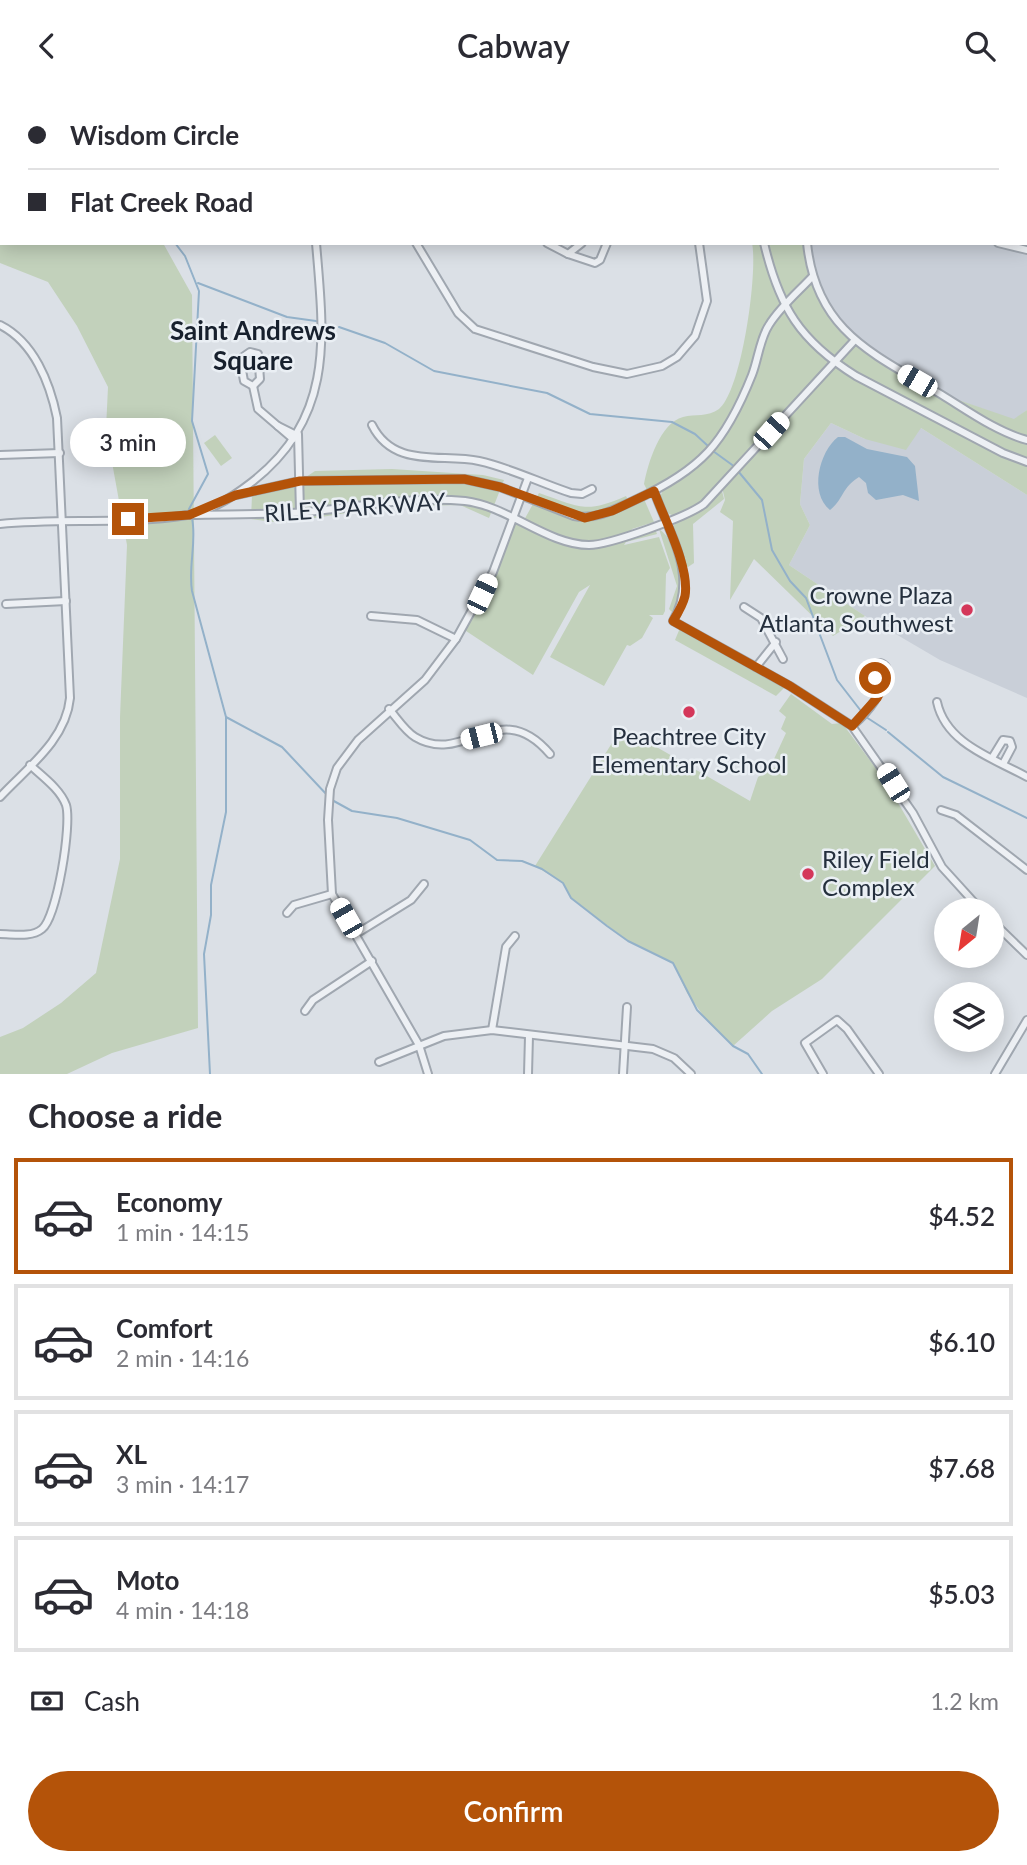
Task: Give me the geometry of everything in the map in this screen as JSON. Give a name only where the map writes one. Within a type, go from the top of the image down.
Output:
[{"type":"street","points":[[189,515],[236,495],[271,467],[296,435],[313,399],[320,373],[322,339],[316,245]]},
{"type":"street","points":[[417,245],[458,313],[475,328],[589,365],[627,374],[662,366],[677,357],[695,337],[707,301],[699,245]]},
{"type":"street","points":[[551,245],[595,264],[606,245]]},
{"type":"street","points":[[568,254],[579,245]]},
{"type":"street","points":[[764,245],[770,270],[793,322],[836,362],[856,376],[1003,453],[1027,462]]},
{"type":"street","points":[[807,245],[812,277],[836,323],[853,341],[976,416],[1027,440]]},
{"type":"street","points":[[1006,245],[1027,250]]},
{"type":"street","name":"RILEY PARKWAY","points":[[236,495],[300,481],[464,479],[490,484],[585,518],[612,511],[691,470],[715,444],[748,384],[768,325],[812,277]]},
{"type":"street","points":[[0,325],[22,341],[43,375],[56,411],[70,686],[68,713],[58,735],[0,797]]},
{"type":"street","name":"RILEY PARKWAY","points":[[0,524],[300,512],[371,502],[454,501],[476,503],[559,537],[593,545],[666,523],[704,505],[853,341]]},
{"type":"street","points":[[253,386],[260,379],[258,355],[250,352],[240,359],[244,381],[253,386],[258,409],[276,425],[296,435]]},
{"type":"street","points":[[372,425],[377,435],[411,457],[476,460],[572,493],[592,489]]},
{"type":"street","points":[[296,435],[300,512]]},
{"type":"street","points":[[0,455],[60,453]]},
{"type":"street","points":[[428,1074],[419,1045],[332,894],[328,855],[329,793],[337,768],[348,753],[389,709],[425,680],[456,639],[492,575],[528,478]]},
{"type":"street","points":[[654,491],[685,582],[683,602],[673,621],[756,667],[852,726],[913,813],[942,867],[970,898]]},
{"type":"street","points":[[6,604],[66,601]]},
{"type":"street","points":[[744,607],[761,618],[783,659]]},
{"type":"street","points":[[371,616],[417,620],[456,639]]},
{"type":"street","points":[[756,667],[776,642]]},
{"type":"street","points":[[852,726],[877,698],[882,689],[883,678]]},
{"type":"street","points":[[937,702],[940,715],[957,738],[1027,777]]},
{"type":"street","points":[[389,709],[407,731],[434,745],[512,728],[534,737],[550,754]]},
{"type":"street","points":[[992,758],[1000,742],[1009,741],[1012,747],[1003,764]]},
{"type":"street","points":[[0,934],[28,935],[42,929],[50,919],[55,899],[68,815],[62,797],[30,765]]},
{"type":"street","points":[[941,810],[956,815],[1027,870]]},
{"type":"street","points":[[356,934],[411,900],[425,884]]},
{"type":"street","points":[[287,913],[294,905],[332,894]]},
{"type":"street","points":[[1004,932],[1027,954]]},
{"type":"street","points":[[492,1030],[506,947],[514,936]]},
{"type":"street","points":[[305,1011],[313,1000],[372,961]]},
{"type":"street","points":[[623,1074],[623,1044],[628,1007]]},
{"type":"street","points":[[823,1074],[805,1043],[837,1020],[848,1029],[879,1074]]},
{"type":"street","points":[[995,1074],[1027,1020]]},
{"type":"street","points":[[379,1062],[455,1033],[492,1030],[623,1044],[668,1055],[691,1074]]},
{"type":"street","points":[[1020,1034],[1027,1030]]},
{"type":"street","points":[[528,1074],[529,1036]]},
{"type":"shaded area","points":[[808,245],[1027,245],[1027,410],[1014,420],[941,394],[873,355],[836,323],[812,277]]},
{"type":"shaded area","points":[[831,423],[865,439],[921,428],[1027,495],[1027,698],[940,660],[865,616],[789,565],[810,525],[800,504],[804,459]]},
{"type":"green space","points":[[0,245],[164,245],[192,295],[198,1028],[112,1053],[67,1074],[0,1074],[0,1037],[23,1028],[61,1003],[96,973],[120,859],[120,717],[127,545],[106,429],[108,387],[77,326],[48,282],[0,263]]},
{"type":"green space","points":[[752,245],[810,245],[812,277],[823,302],[854,341],[941,394],[1014,419],[1027,410],[1027,495],[921,428],[906,450],[865,439],[831,423],[804,459],[800,504],[810,525],[789,565],[865,616],[833,636],[754,559],[730,600],[733,521],[720,512],[725,500],[721,483],[698,504],[674,516],[665,512],[659,499],[664,488],[703,461],[698,458],[667,481],[647,490],[644,484],[656,445],[668,427],[683,417],[715,412],[727,398],[735,379],[746,330]]},
{"type":"green space","points":[[215,435],[232,458],[221,466],[204,443]]},
{"type":"green space","points":[[392,469],[483,475],[504,480],[489,518],[460,505],[386,507],[282,523],[251,519],[252,495],[300,481],[315,471]]},
{"type":"green space","points":[[721,487],[724,499],[693,524],[694,563],[688,567],[684,565],[672,528],[677,521],[699,511]]},
{"type":"green space","points":[[539,493],[582,507],[601,505],[626,496],[630,504],[644,499],[654,522],[632,529],[629,536],[655,529],[657,534],[626,542],[624,545],[659,537],[670,568],[666,574],[663,615],[649,615],[653,618],[642,638],[630,646],[627,645],[604,686],[550,657],[590,585],[579,592],[533,675],[463,629],[489,579],[512,517],[523,522]]},
{"type":"green space","points":[[659,529],[672,545],[679,568],[680,593],[672,612],[669,609],[677,586]]},
{"type":"green space","points":[[680,628],[785,687],[776,696],[675,640]]},
{"type":"green space","points":[[791,694],[832,724],[842,723],[884,779],[935,866],[822,979],[772,1011],[733,1046],[708,1022],[687,993],[673,963],[628,941],[571,898],[563,883],[535,866],[622,727],[750,801],[758,777],[781,764],[774,759],[786,733],[781,729],[786,717],[779,711]]},
{"type":"water","points":[[838,437],[845,437],[867,449],[907,457],[915,466],[919,501],[903,495],[876,500],[868,493],[866,483],[859,477],[849,485],[830,510],[820,494],[819,473],[826,452]]},
{"type":"waterway","points":[[177,245],[185,256],[199,291],[192,421],[208,474],[189,509]]},
{"type":"waterway","points":[[198,283],[287,317],[316,321]]},
{"type":"waterway","points":[[339,327],[385,343],[434,371],[547,393],[590,414],[672,422],[695,434],[708,446]]},
{"type":"waterway","points":[[713,451],[735,467]]},
{"type":"waterway","points":[[738,471],[762,500],[772,550],[790,581],[806,598],[837,680],[861,711]]},
{"type":"waterway","points":[[192,518],[192,591],[226,717],[226,812],[211,885],[211,915],[204,954],[210,1074]]},
{"type":"waterway","points":[[226,717],[282,747],[328,796]]},
{"type":"waterway","points":[[866,717],[886,730]]},
{"type":"waterway","points":[[888,732],[943,777],[1027,818]]},
{"type":"waterway","points":[[332,800],[352,811],[397,818],[470,840],[497,860],[522,861],[542,869],[563,883],[571,898],[607,926],[628,941],[673,963],[697,1010],[733,1046],[748,1054],[762,1074]]},
{"type":"place","name":"Crowne Plaza Atlanta Southwest","points":[[967,610]]},
{"type":"place","name":"Peachtree City Elementary School","points":[[689,712]]},
{"type":"place","name":"Riley Field Complex","points":[[808,874]]},
{"type":"district","name":"Saint Andrews Square","points":[[253,346]]},
{"type":"route","points":[[128,519],[189,515],[236,495],[300,481],[464,479],[500,487],[585,518],[612,511],[654,491],[680,559],[685,582],[683,602],[673,621],[790,686],[852,726],[882,689],[883,678],[875,678]]}]
